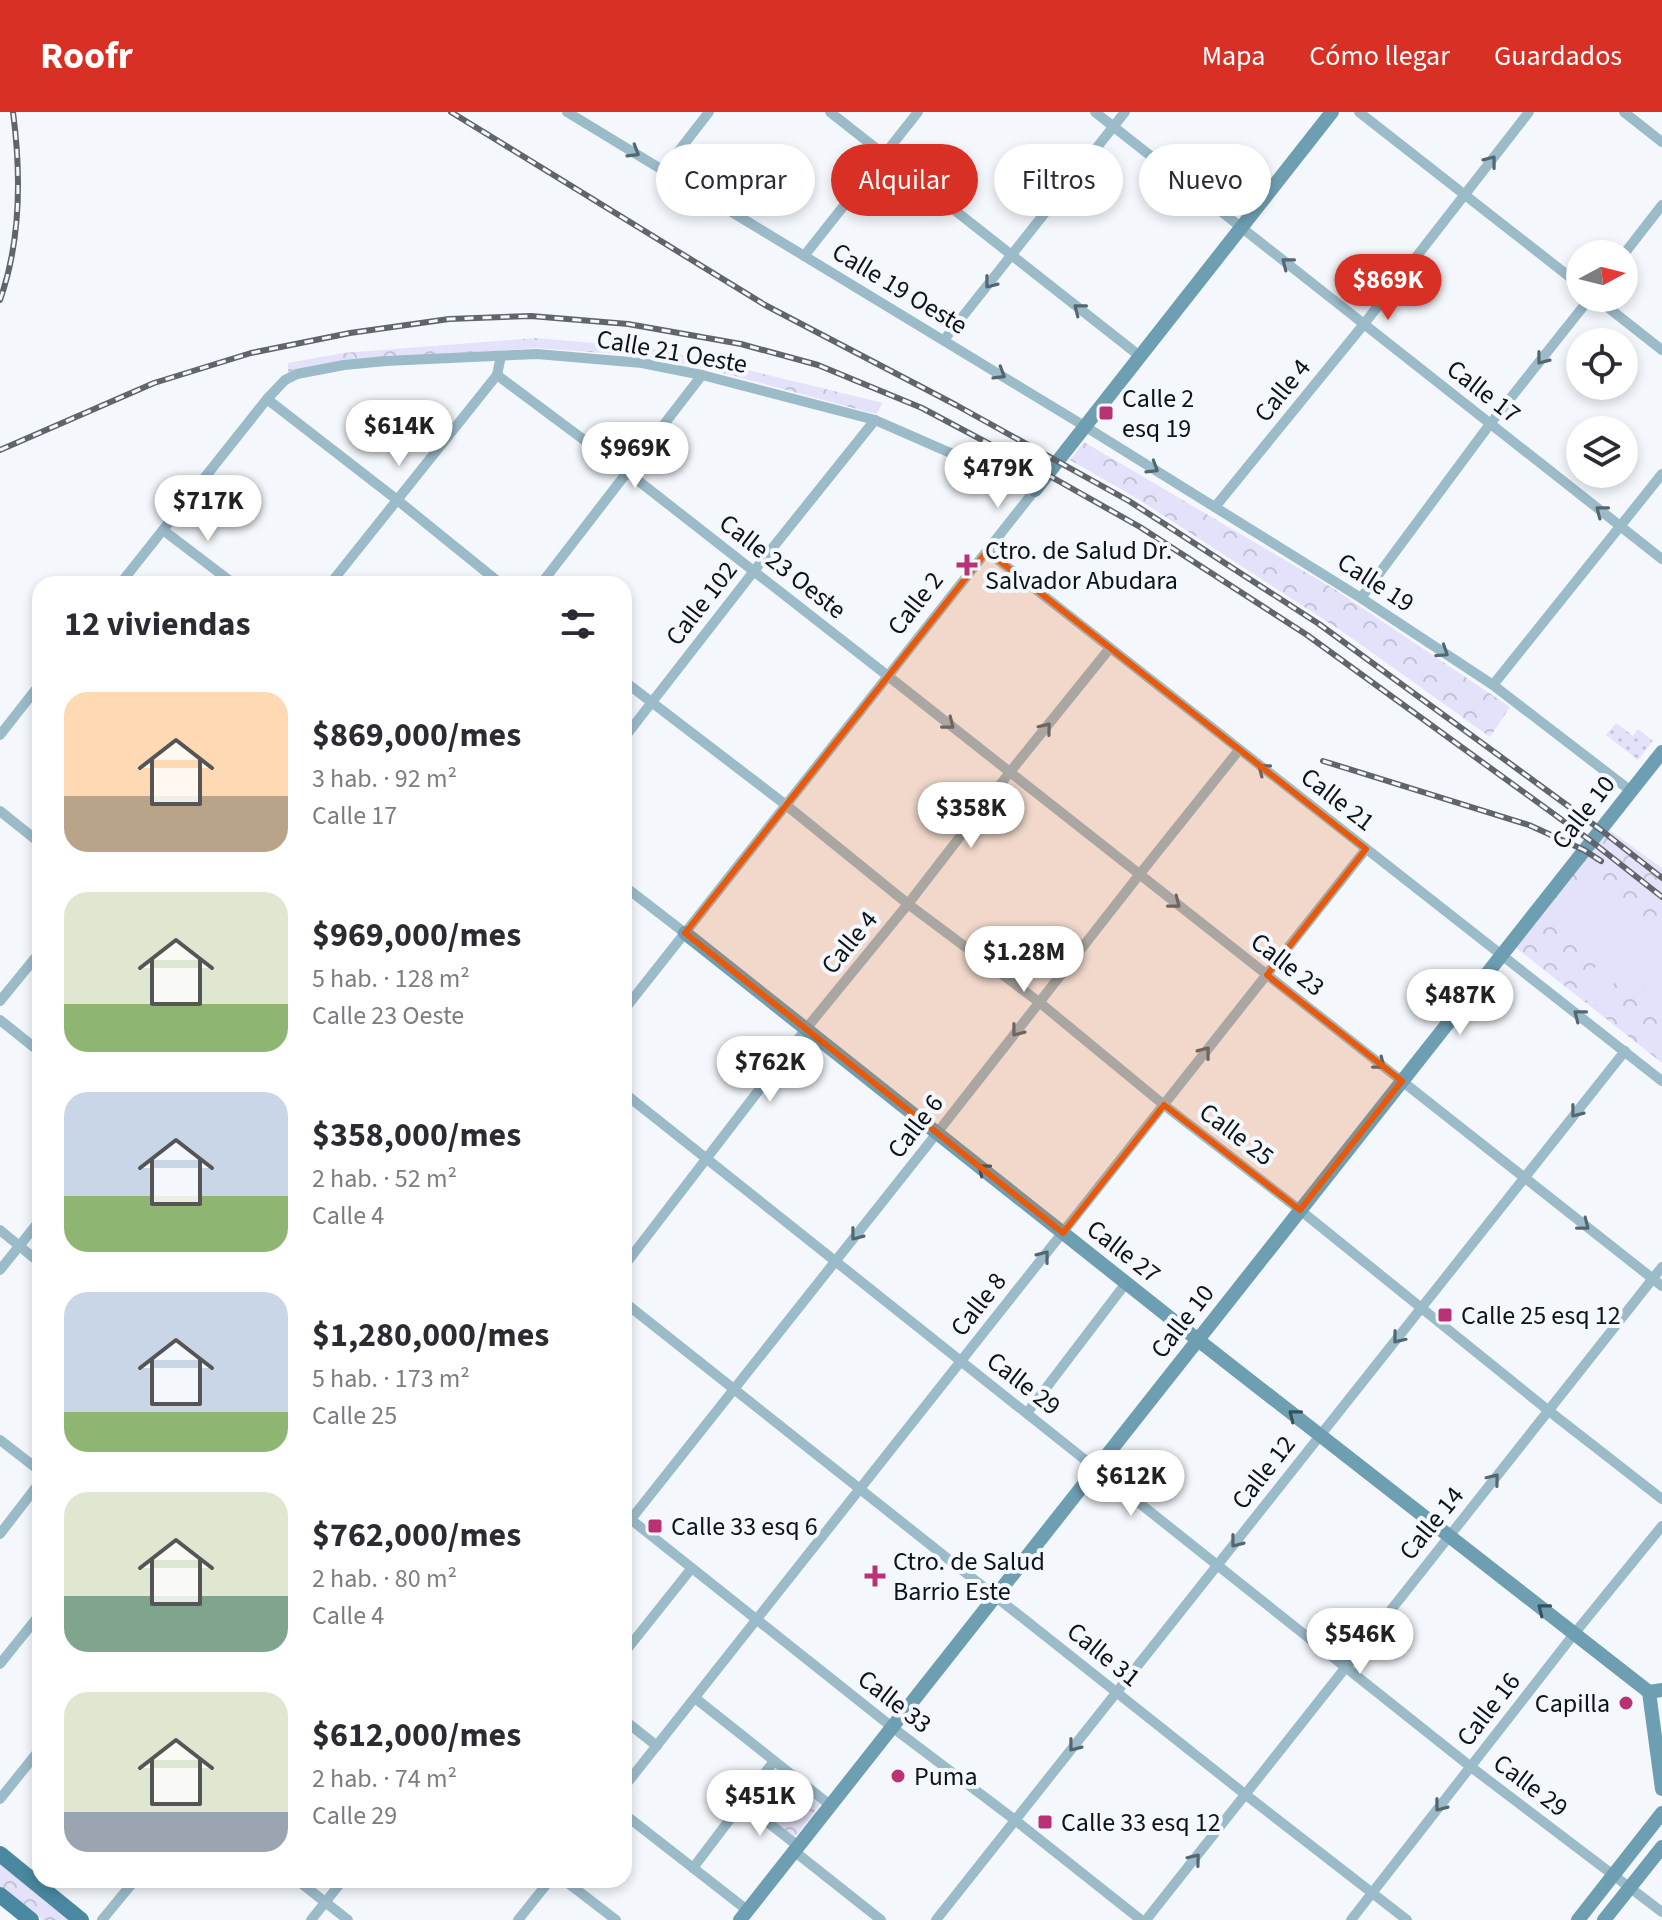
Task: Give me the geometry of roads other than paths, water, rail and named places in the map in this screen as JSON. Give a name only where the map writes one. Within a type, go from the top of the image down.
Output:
[{"type":"main road","points":[[0,1854],[32,1880]]},
{"type":"main road","points":[[42,1888],[81,1920]]},
{"type":"main road","points":[[0,1895],[31,1920]]},
{"type":"street","name":"Calle 19 Oeste","points":[[567,112],[656,165]]},
{"type":"street","points":[[684,144],[709,112]]},
{"type":"street","points":[[830,112],[870,144]]},
{"type":"street","points":[[893,144],[918,112]]},
{"type":"street","name":"Calle 17","points":[[1095,112],[1662,559]]},
{"type":"street","points":[[944,340],[1125,112]]},
{"type":"street","name":"Calle 2","points":[[632,1000],[1332,112]]},
{"type":"street","points":[[1359,112],[1566,274]]},
{"type":"street","name":"Calle 4","points":[[1215,507],[1364,324],[1529,112]]},
{"type":"street","points":[[1624,112],[1662,142]]},
{"type":"street","points":[[1635,240],[1662,205]]},
{"type":"street","name":"Calle 19 Oeste","points":[[739,216],[1086,427]]},
{"type":"street","points":[[804,256],[836,216]]},
{"type":"street","points":[[961,216],[1141,357]]},
{"type":"street","points":[[1361,598],[1490,424],[1579,312]]},
{"type":"street","points":[[1614,312],[1662,350]]},
{"type":"street","name":"Calle 21 Oeste","points":[[267,399],[285,380],[297,374],[344,365],[537,354],[642,363],[702,375],[875,420],[1035,490]]},
{"type":"street","points":[[336,576],[497,375],[501,356]]},
{"type":"street","name":"Calle 23 Oeste","points":[[497,375],[627,472],[888,676]]},
{"type":"street","points":[[547,576],[702,375]]},
{"type":"street","points":[[126,576],[267,399],[491,576]]},
{"type":"street","name":"Calle 102","points":[[632,727],[875,420]]},
{"type":"street","name":"Calle 19","points":[[1086,427],[1361,598],[1493,685],[1631,791]]},
{"type":"street","points":[[1493,685],[1662,474]]},
{"type":"street","points":[[163,530],[223,576]]},
{"type":"street","name":"Calle 21","points":[[987,551],[1662,1081]]},
{"type":"street","name":"Calle 4","points":[[632,1255],[805,1030],[1110,648]]},
{"type":"street","name":"Calle 23","points":[[888,676],[1657,1283]]},
{"type":"street","name":"Calle 25","points":[[632,687],[786,805],[908,904],[1039,1002],[1164,1105],[1662,1499]]},
{"type":"street","points":[[0,735],[32,694]]},
{"type":"street","name":"Calle 6","points":[[632,1513],[735,1389],[1239,750]]},
{"type":"street","name":"Calle 10","points":[[744,1915],[1501,955],[1660,759]]},
{"type":"street","points":[[0,811],[32,837]]},
{"type":"street","name":"Calle 8","points":[[632,1777],[1366,849]]},
{"type":"street","points":[[632,892],[685,933]]},
{"type":"street","name":"Calle 27","points":[[685,933],[1574,1634],[1655,1691]]},
{"type":"street","points":[[0,1001],[32,962]]},
{"type":"street","points":[[0,1020],[32,1046]]},
{"type":"street","name":"Calle 12","points":[[936,1920],[1625,1051]]},
{"type":"street","name":"Calle 29","points":[[632,1099],[1471,1767],[1662,1912]]},
{"type":"street","points":[[0,1230],[32,1257]]},
{"type":"street","points":[[0,1270],[32,1230]]},
{"type":"street","name":"Calle 14","points":[[1143,1920],[1246,1795],[1549,1411],[1657,1283],[1662,1267]]},
{"type":"street","points":[[1027,1413],[1126,1283]]},
{"type":"street","name":"Calle 31","points":[[632,1308],[1407,1920]]},
{"type":"street","points":[[0,1440],[32,1465]]},
{"type":"street","points":[[0,1534],[32,1492]]},
{"type":"street","name":"Calle 33","points":[[632,1525],[1143,1920]]},
{"type":"street","name":"Calle 16","points":[[1351,1920],[1662,1526]]},
{"type":"street","points":[[632,1643],[691,1569]]},
{"type":"street","points":[[0,1664],[32,1624]]},
{"type":"street","points":[[1655,1691],[1662,1789]]},
{"type":"street","points":[[695,1698],[830,1805]]},
{"type":"street","points":[[632,1726],[657,1746]]},
{"type":"street","points":[[0,1799],[32,1759]]},
{"type":"street","points":[[693,1868],[774,1761]]},
{"type":"street","points":[[743,1803],[881,1920]]},
{"type":"street","points":[[1578,1920],[1662,1813]]},
{"type":"street","points":[[632,1820],[693,1868],[744,1915]]},
{"type":"street","points":[[1604,1920],[1662,1847]]},
{"type":"street","points":[[102,1920],[128,1888]]},
{"type":"street","points":[[307,1888],[348,1920]]},
{"type":"street","points":[[311,1920],[336,1888]]},
{"type":"street","points":[[518,1920],[544,1888]]},
{"type":"street","points":[[574,1888],[616,1920]]},
{"type":"railway","points":[[0,300],[12,254],[17,207],[13,112]]},
{"type":"railway","points":[[451,112],[765,305],[956,405],[1129,501],[1319,624],[1662,878]]},
{"type":"railway","points":[[0,450],[154,383],[251,353],[350,333],[449,319],[531,316],[628,324],[741,344],[818,365],[922,408],[1140,527],[1307,635],[1591,841],[1662,897]]},
{"type":"railway","points":[[1323,761],[1529,825],[1601,861]]},
{"type":"place","name":"Calle 2 esq 19","points":[[1106,413]]},
{"type":"place","name":"Ctro. de Salud Dr. Salvador Abudara","points":[[967,565]]},
{"type":"place","name":"Calle 25 esq 12","points":[[1445,1315]]},
{"type":"place","name":"Calle 33 esq 6","points":[[655,1526]]},
{"type":"place","name":"Ctro. de Salud Barrio Este","points":[[875,1576]]},
{"type":"place","name":"Capilla","points":[[1626,1703]]},
{"type":"place","name":"Puma","points":[[898,1776]]},
{"type":"place","name":"Calle 33 esq 12","points":[[1045,1822]]}]
